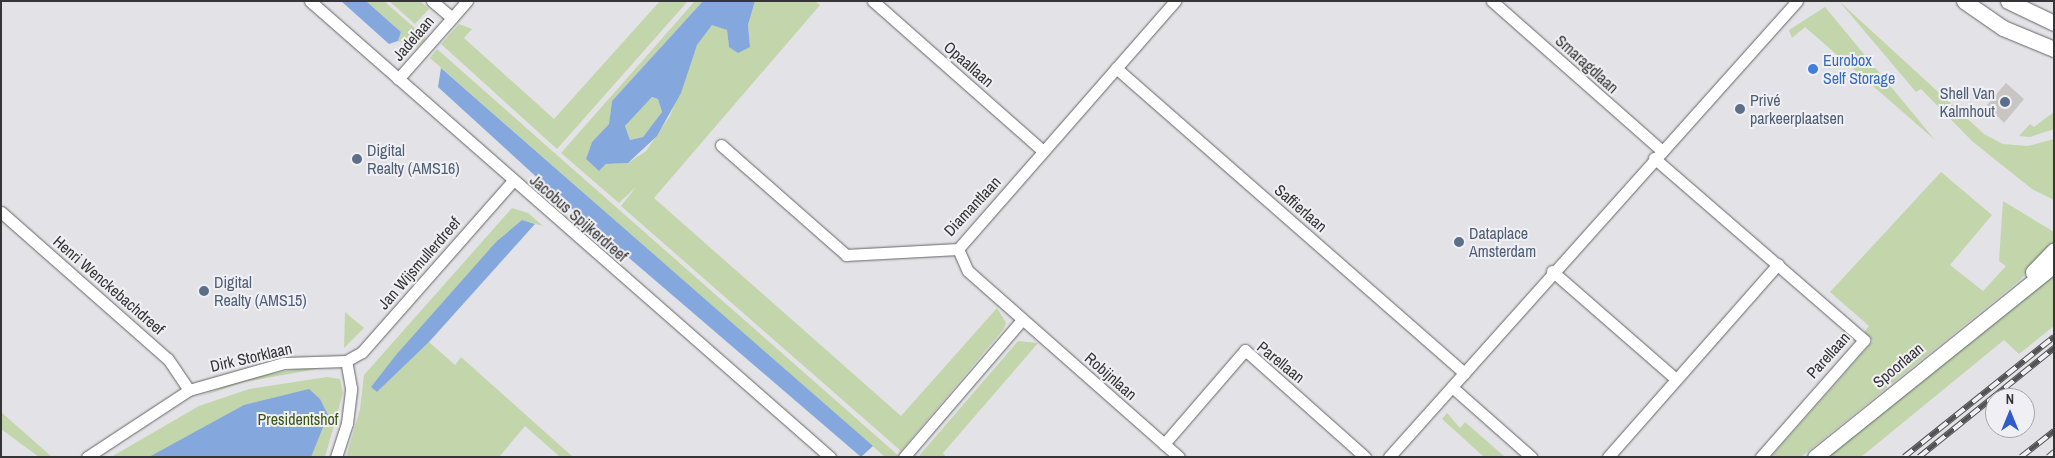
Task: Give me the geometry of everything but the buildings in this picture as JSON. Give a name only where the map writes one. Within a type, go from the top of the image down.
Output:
[{"type":"main road","points":[[1964,1],[2003,28],[2054,49]]},
{"type":"main road","points":[[2008,1],[2054,23]]},
{"type":"main road","name":"Spoorlaan","points":[[1816,457],[2004,302],[2054,250]]},
{"type":"main road","name":"Spoorlaan","points":[[2004,302],[2026,290],[2054,265]]},
{"type":"street","name":"Jacobus Spijkerdreef","points":[[310,1],[512,182],[830,457]]},
{"type":"street","name":"Jadelaan","points":[[432,1],[452,18]]},
{"type":"street","name":"Jadelaan","points":[[398,80],[467,1]]},
{"type":"street","name":"Opaallaan","points":[[873,1],[1043,151]]},
{"type":"street","name":"Diamantlaan","points":[[721,145],[846,255],[958,249],[1175,1]]},
{"type":"street","name":"Smaragdlaan","points":[[1492,1],[1658,154]]},
{"type":"street","points":[[1390,457],[1552,271],[1794,2]]},
{"type":"street","name":"Saffierlaan","points":[[1116,68],[1464,373]]},
{"type":"street","name":"Parellaan","points":[[1658,154],[1864,340],[1761,457]]},
{"type":"street","name":"Jan Wijsmullerdreef","points":[[346,361],[362,352],[512,182]]},
{"type":"street","name":"Henri Wenckebachdreef","points":[[1,212],[168,359],[189,390]]},
{"type":"street","name":"Robijnlaan","points":[[958,249],[968,271],[1179,457]]},
{"type":"street","points":[[1608,457],[1778,264]]},
{"type":"street","points":[[1552,271],[1676,379]]},
{"type":"street","points":[[904,457],[1022,320]]},
{"type":"street","name":"Parellaan","points":[[1164,444],[1245,350],[1365,457]]},
{"type":"street","points":[[336,457],[347,423],[351,388],[346,361]]},
{"type":"street","name":"Dirk Storklaan","points":[[87,457],[189,390],[284,362],[346,361]]},
{"type":"street","points":[[1452,387],[1530,457]]},
{"type":"green space","points":[[366,1],[384,1],[426,38],[417,47],[398,41],[401,32]]},
{"type":"green space","points":[[389,1],[420,1],[429,9],[415,24]]},
{"type":"green space","points":[[660,1],[688,1],[557,149],[441,44],[459,24],[472,29],[464,38],[554,119]]},
{"type":"green space","points":[[695,1],[703,1],[612,101],[609,124],[592,142],[586,159],[599,171],[606,164],[628,163],[646,151],[670,116],[697,45],[712,24],[727,30],[729,47],[750,47],[748,25],[755,1],[815,1],[820,5],[654,198],[901,416],[997,308],[1006,323],[1003,330],[901,451],[621,206],[636,187],[619,203],[561,153]]},
{"type":"green space","points":[[1839,1],[1984,134],[2003,144],[2028,146],[2054,139],[2054,200],[2032,189],[1973,142],[1921,89],[1916,92]]},
{"type":"green space","points":[[1825,7],[1935,140],[1805,27],[1792,38],[1789,30]]},
{"type":"green space","points":[[437,49],[900,457],[885,457],[430,58]]},
{"type":"green space","points":[[652,97],[658,99],[662,112],[643,137],[630,140],[625,126]]},
{"type":"green space","points":[[2054,112],[2054,129],[2030,137],[2019,136],[2030,124],[2034,127]]},
{"type":"green space","points":[[1941,172],[1992,215],[1950,265],[1983,291],[2006,266],[1999,261],[2003,201],[2054,232],[2054,243],[2019,281],[1801,457],[1771,457],[1873,341],[1864,332],[1869,326],[1830,292]]},
{"type":"green space","points":[[512,208],[528,213],[543,226],[522,220],[497,242],[372,387],[377,392],[429,342],[455,365],[461,357],[573,457],[560,457],[525,426],[499,457],[346,457],[360,409],[364,375]]},
{"type":"green space","points":[[2054,271],[2054,326],[2019,354],[2004,340],[1861,457],[1821,457]]},
{"type":"green space","points":[[345,312],[364,328],[344,348]]},
{"type":"green space","points":[[1018,341],[1038,343],[943,453],[946,457],[918,457]]},
{"type":"green space","points":[[312,366],[322,368],[244,382],[202,396],[243,379]]},
{"type":"green space","name":"Presidentshof","points":[[327,377],[340,379],[343,393],[325,457],[111,457],[199,406],[249,389]]},
{"type":"green space","points":[[1,412],[52,457],[39,457],[1,429]]},
{"type":"green space","points":[[1447,413],[1460,428],[1465,422],[1505,457],[1484,457],[1442,419]]},
{"type":"water","points":[[341,1],[366,1],[401,32],[398,41],[389,44]]},
{"type":"water","points":[[703,1],[755,1],[748,25],[750,47],[738,53],[729,47],[727,30],[712,25],[697,45],[681,93],[657,136],[628,163],[606,164],[599,171],[586,159],[592,142],[609,124],[612,101]],"holes":[[[652,97],[658,99],[662,112],[643,137],[630,140],[625,126]]]},
{"type":"water","points":[[441,68],[873,446],[861,457],[565,203],[438,87]]},
{"type":"water","points":[[522,220],[535,224],[429,342],[377,392],[371,387],[396,355],[496,242]]},
{"type":"water","name":"Presidentshof","points":[[309,389],[320,399],[328,415],[311,457],[149,457],[244,405]]},
{"type":"railway","points":[[1904,457],[2054,337]]},
{"type":"railway","points":[[1919,457],[2054,348]]},
{"type":"railway","points":[[2021,457],[2054,431]]},
{"type":"railway","points":[[2048,457],[2054,452]]},
{"type":"place","name":"Eurobox Self Storage","points":[[1813,69]]},
{"type":"place","name":"Shell Van Kalmhout","points":[[2005,102]]},
{"type":"place","name":"Privé parkeerplaatsen","points":[[1740,109]]},
{"type":"place","name":"Digital Realty (AMS16)","points":[[357,159]]},
{"type":"place","name":"Dataplace Amsterdam","points":[[1459,242]]},
{"type":"place","name":"Digital Realty (AMS15)","points":[[204,291]]}]
